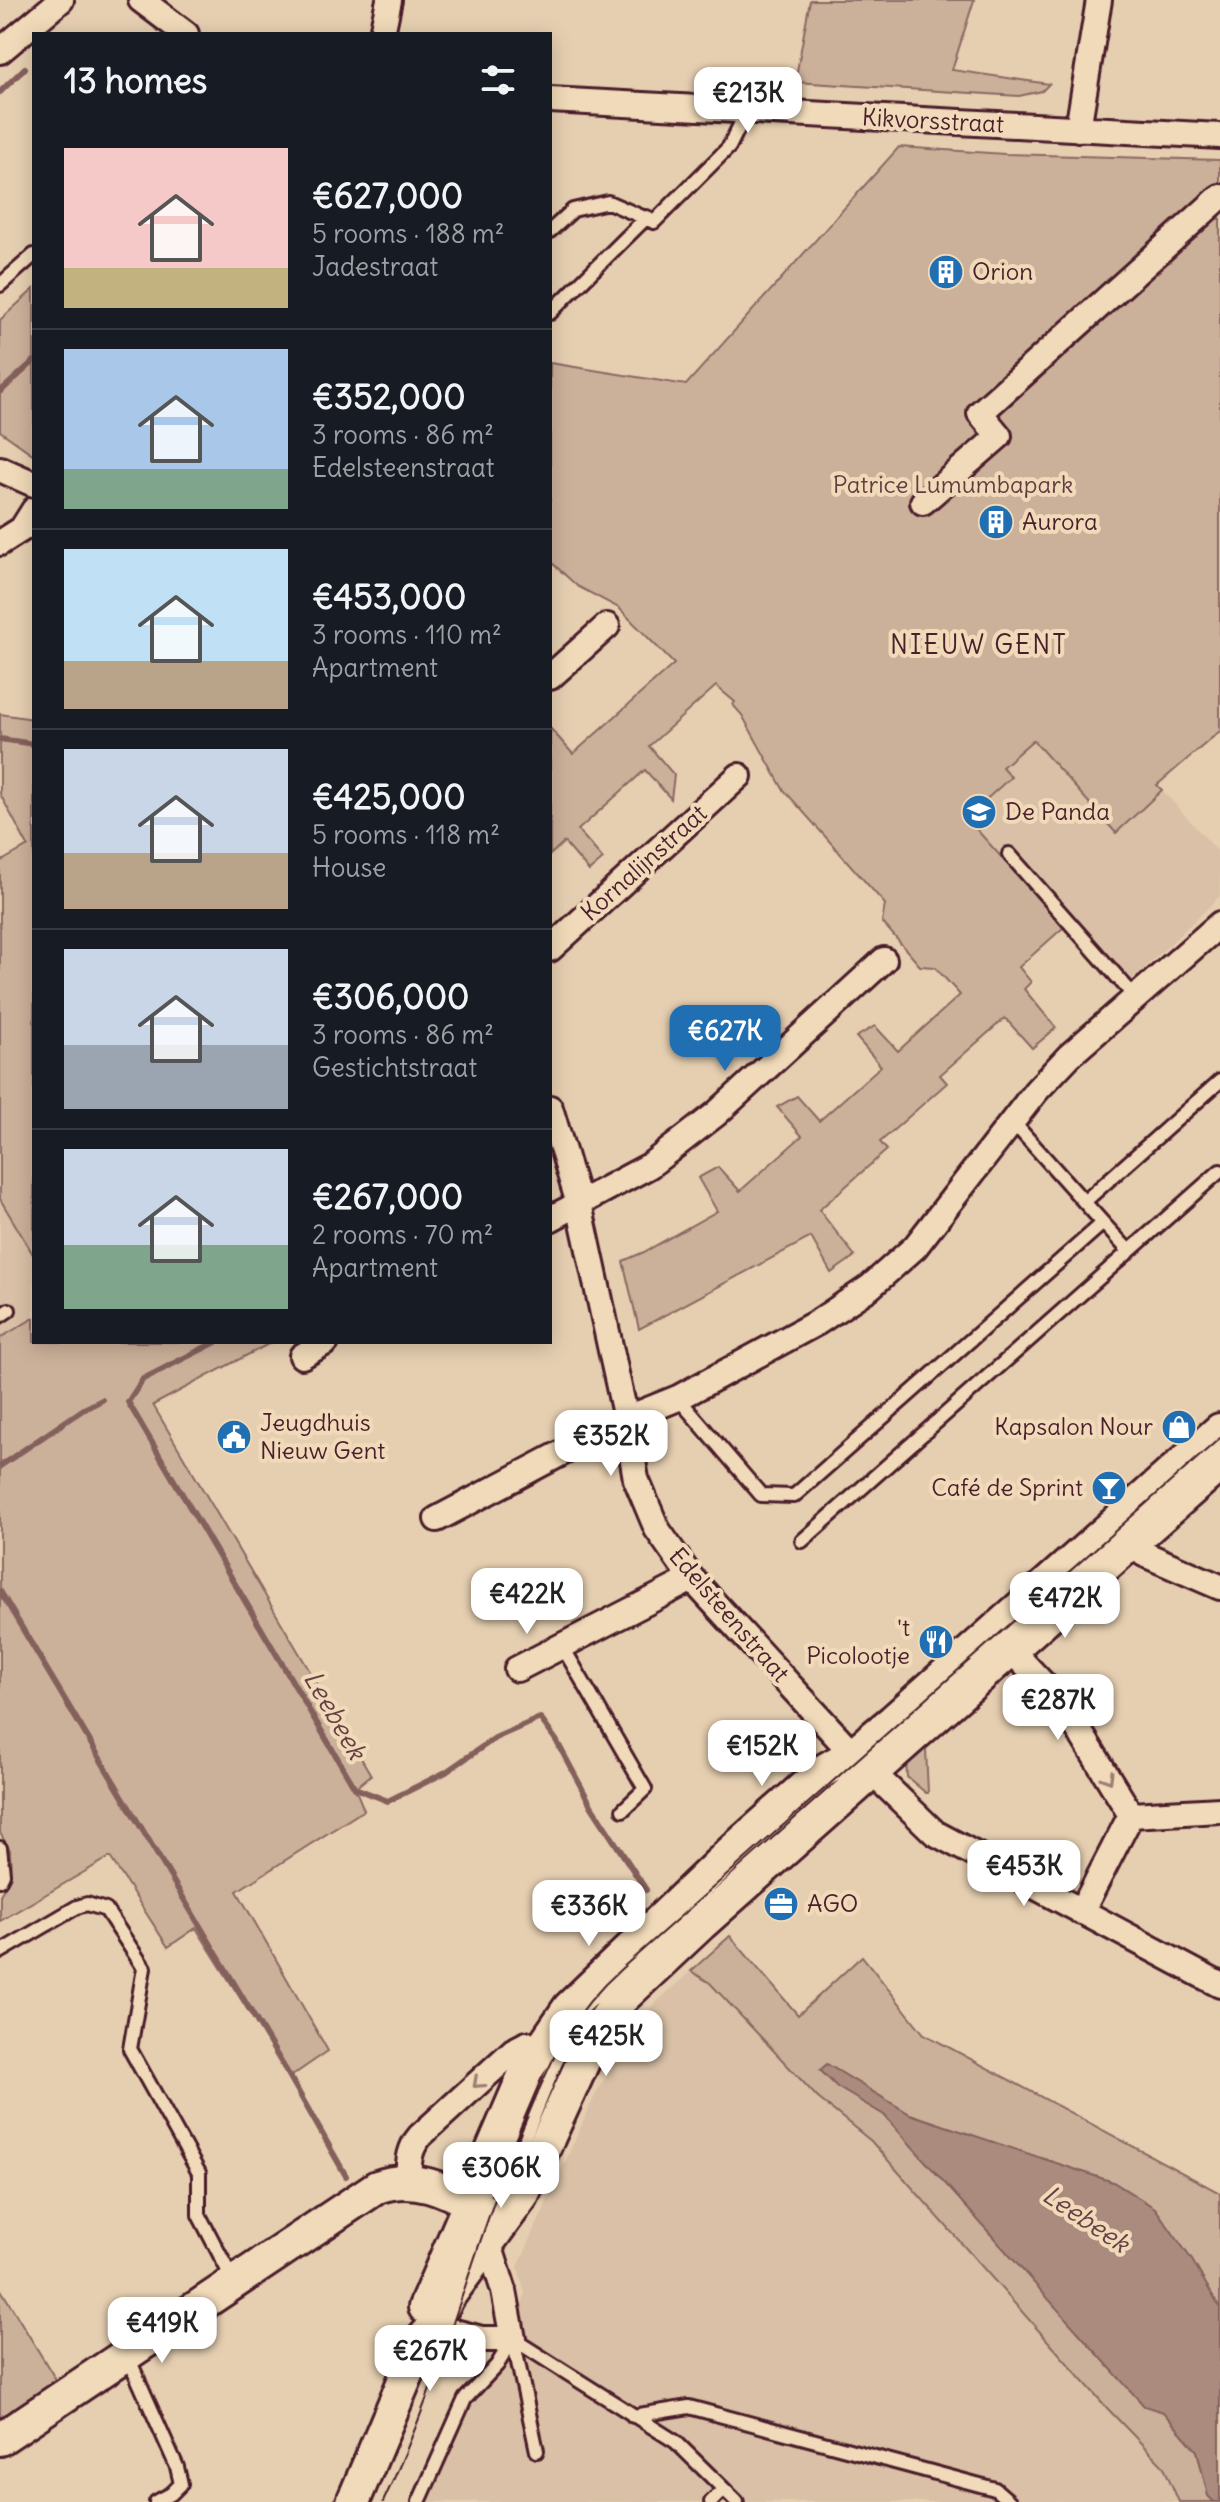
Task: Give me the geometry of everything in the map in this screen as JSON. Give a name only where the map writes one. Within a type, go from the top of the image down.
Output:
[{"type":"street","points":[[0,51],[61,0]]},
{"type":"street","points":[[141,0],[183,32]]},
{"type":"street","points":[[382,32],[389,0]]},
{"type":"street","points":[[1078,129],[1099,0]]},
{"type":"street","name":"Kikvorsstraat","points":[[552,100],[1220,136]]},
{"type":"street","points":[[923,502],[999,436],[980,413],[1220,197]]},
{"type":"street","points":[[0,469],[32,483]]},
{"type":"street","points":[[0,543],[22,529],[32,513]]},
{"type":"street","points":[[552,675],[607,626]]},
{"type":"street","name":"Kornalijnstraat","points":[[552,947],[739,776]]},
{"type":"street","points":[[437,1519],[626,1419],[678,1398],[818,1322],[870,1287],[915,1247],[1036,1091],[1069,1056],[1220,924]]},
{"type":"street","points":[[552,1218],[649,1166],[716,1114],[884,960]]},
{"type":"street","name":"Edelsteenstraat","points":[[552,1115],[579,1204],[636,1479],[657,1529],[692,1579],[860,1765],[935,1833],[1220,1985]]},
{"type":"street","points":[[302,1356],[323,1344]]},
{"type":"street","points":[[421,2341],[417,2326],[489,2220],[535,2174],[584,2058],[597,2031],[617,2003],[860,1765],[1220,1430]]},
{"type":"street","points":[[353,2502],[421,2341],[430,2331],[489,2220],[527,2069],[569,2008],[719,1864],[821,1772],[860,1765],[1011,1650],[1220,1464]]},
{"type":"street","points":[[1132,1542],[1144,1554],[1220,1587]]},
{"type":"street","points":[[517,1669],[692,1579]]},
{"type":"street","points":[[1011,1650],[1064,1706],[1131,1815]]},
{"type":"street","points":[[1131,1815],[1220,1810]]},
{"type":"street","points":[[1081,1912],[1131,1815]]},
{"type":"street","points":[[408,2180],[412,2145],[420,2136],[513,2051],[527,2044],[543,2045]]},
{"type":"street","points":[[0,2439],[377,2187],[392,2182],[408,2180],[431,2185],[489,2220],[513,2339],[482,2339],[451,2331],[440,2332],[421,2341]]},
{"type":"lane","points":[[552,229],[573,210],[608,202],[654,222],[729,147],[747,111]]},
{"type":"lane","points":[[552,311],[647,217]]},
{"type":"lane","points":[[0,285],[32,257]]},
{"type":"lane","points":[[1009,854],[1135,997]]},
{"type":"lane","points":[[1084,1202],[1220,1081]]},
{"type":"lane","points":[[1012,1121],[1129,1251]]},
{"type":"lane","points":[[802,1541],[1220,1171]]},
{"type":"lane","points":[[678,1398],[761,1495],[794,1496],[1103,1223]]},
{"type":"lane","points":[[860,1765],[1220,1441]]},
{"type":"lane","points":[[860,1765],[913,1722],[1220,1449]]},
{"type":"lane","points":[[561,1644],[645,1789],[623,1810]]},
{"type":"lane","points":[[0,1848],[3,1874],[0,1880]]},
{"type":"lane","points":[[0,1952],[77,1907],[87,1904],[106,1910],[144,1968],[130,2049],[199,2173],[199,2215],[234,2283]]},
{"type":"lane","points":[[597,1999],[625,1973]]},
{"type":"lane","points":[[489,2220],[556,2062],[587,2010]]},
{"type":"lane","points":[[513,2339],[676,2442],[737,2502]]},
{"type":"lane","points":[[513,2339],[537,2451]]},
{"type":"lane","points":[[419,2502],[465,2399],[497,2365],[513,2339]]},
{"type":"lane","points":[[127,2355],[177,2467],[181,2484],[156,2502]]},
{"type":"lane","points":[[633,2416],[689,2407],[995,2489],[1010,2502]]},
{"type":"lane","points":[[711,2502],[724,2489]]},
{"type":"shaded area","name":"De Panda","points":[[956,649],[1115,833],[1162,790],[1220,854],[1220,896],[1128,984],[1072,920],[1011,974],[801,659]]},
{"type":"shaded area","points":[[0,1199],[32,1253],[32,1319],[0,1338]]},
{"type":"shaded area","points":[[691,1971],[710,1983],[818,2098],[871,2141],[1108,2409],[1164,2467],[1179,2502],[428,2502],[465,2414],[481,2390],[506,2370],[525,2293],[518,2267],[597,2091],[650,2008]]},
{"type":"green space","points":[[810,0],[974,0],[952,70],[1049,84],[1042,91],[1019,96],[795,82]]},
{"type":"green space","name":"Patrice Lumumbapark","points":[[899,147],[1005,154],[1220,160],[1220,731],[1157,785],[1162,790],[1116,833],[1033,740],[1002,767],[1011,777],[981,804],[991,816],[977,830],[1064,927],[1019,967],[1031,982],[1024,989],[1056,1028],[1032,1048],[1005,1018],[940,1075],[947,1083],[880,1142],[887,1150],[819,1210],[855,1256],[831,1273],[811,1237],[639,1329],[623,1261],[717,1211],[698,1178],[718,1167],[740,1191],[802,1136],[777,1107],[797,1096],[819,1121],[881,1066],[856,1037],[875,1026],[898,1051],[960,995],[935,967],[920,966],[882,922],[885,904],[783,789],[742,715],[733,705],[735,702],[716,686],[649,746],[674,775],[671,799],[645,770],[578,830],[603,859],[589,871],[564,842],[552,853],[552,730],[573,754],[674,664],[619,608],[577,586],[552,563],[552,363],[686,385]]},
{"type":"green space","points":[[32,291],[32,454],[0,431],[0,320]]},
{"type":"green space","points":[[0,714],[32,719],[32,1253],[0,1199],[0,862],[28,846],[0,794]]},
{"type":"green space","points":[[32,1319],[32,1344],[268,1344],[153,1405],[371,1775],[355,1788],[364,1810],[237,1891],[328,2051],[290,2077],[196,1928],[168,1947],[110,1857],[0,1921],[0,1895],[11,1876],[10,1850],[0,1833],[0,1338]]},
{"type":"green space","points":[[923,1748],[926,1749],[928,1793],[907,1777],[906,1762]]},
{"type":"green space","points":[[730,1936],[798,2015],[862,1956],[924,2034],[1220,2193],[1220,2502],[1179,2502],[1164,2467],[1108,2409],[871,2141],[818,2098],[710,1983],[691,1971]]},
{"type":"green space","points":[[0,2288],[59,2385],[6,2418],[0,2418]]},
{"type":"water","points":[[827,2064],[910,2114],[1113,2182],[1155,2208],[1192,2260],[1220,2308],[1220,2502],[1214,2502],[1208,2496],[1197,2451],[1163,2412],[1144,2406],[884,2115],[837,2087],[820,2070]]},
{"type":"waterway","points":[[0,92],[25,68]]},
{"type":"waterway","points":[[1,391],[32,363]]},
{"type":"waterway","name":"Leebeek","points":[[0,739],[32,744]]},
{"type":"waterway","name":"Leebeek","points":[[212,1344],[143,1379],[128,1402],[355,1788],[388,1801],[446,1772],[495,1738],[540,1718],[556,1740],[592,1807],[646,1890]]},
{"type":"waterway","points":[[0,1466],[102,1400]]},
{"type":"waterway","points":[[0,1591],[346,2176]]},
{"type":"tram line","points":[[383,2502],[422,2411],[521,2132],[561,2044],[586,2006],[621,1969],[1220,1438]]},
{"type":"place","name":"Orion","points":[[946,272]]},
{"type":"place","name":"Aurora","points":[[996,522]]},
{"type":"place","name":"De Panda","points":[[979,812]]},
{"type":"place","name":"Kapsalon Nour","points":[[1179,1427]]},
{"type":"place","name":"Jeugdhuis Nieuw Gent","points":[[234,1437]]},
{"type":"place","name":"Café de Sprint","points":[[1109,1488]]},
{"type":"place","name":"'t Picolootje","points":[[936,1642]]},
{"type":"place","name":"AGO","points":[[781,1904]]},
{"type":"district","name":"NIEUW GENT","points":[[979,645]]}]
